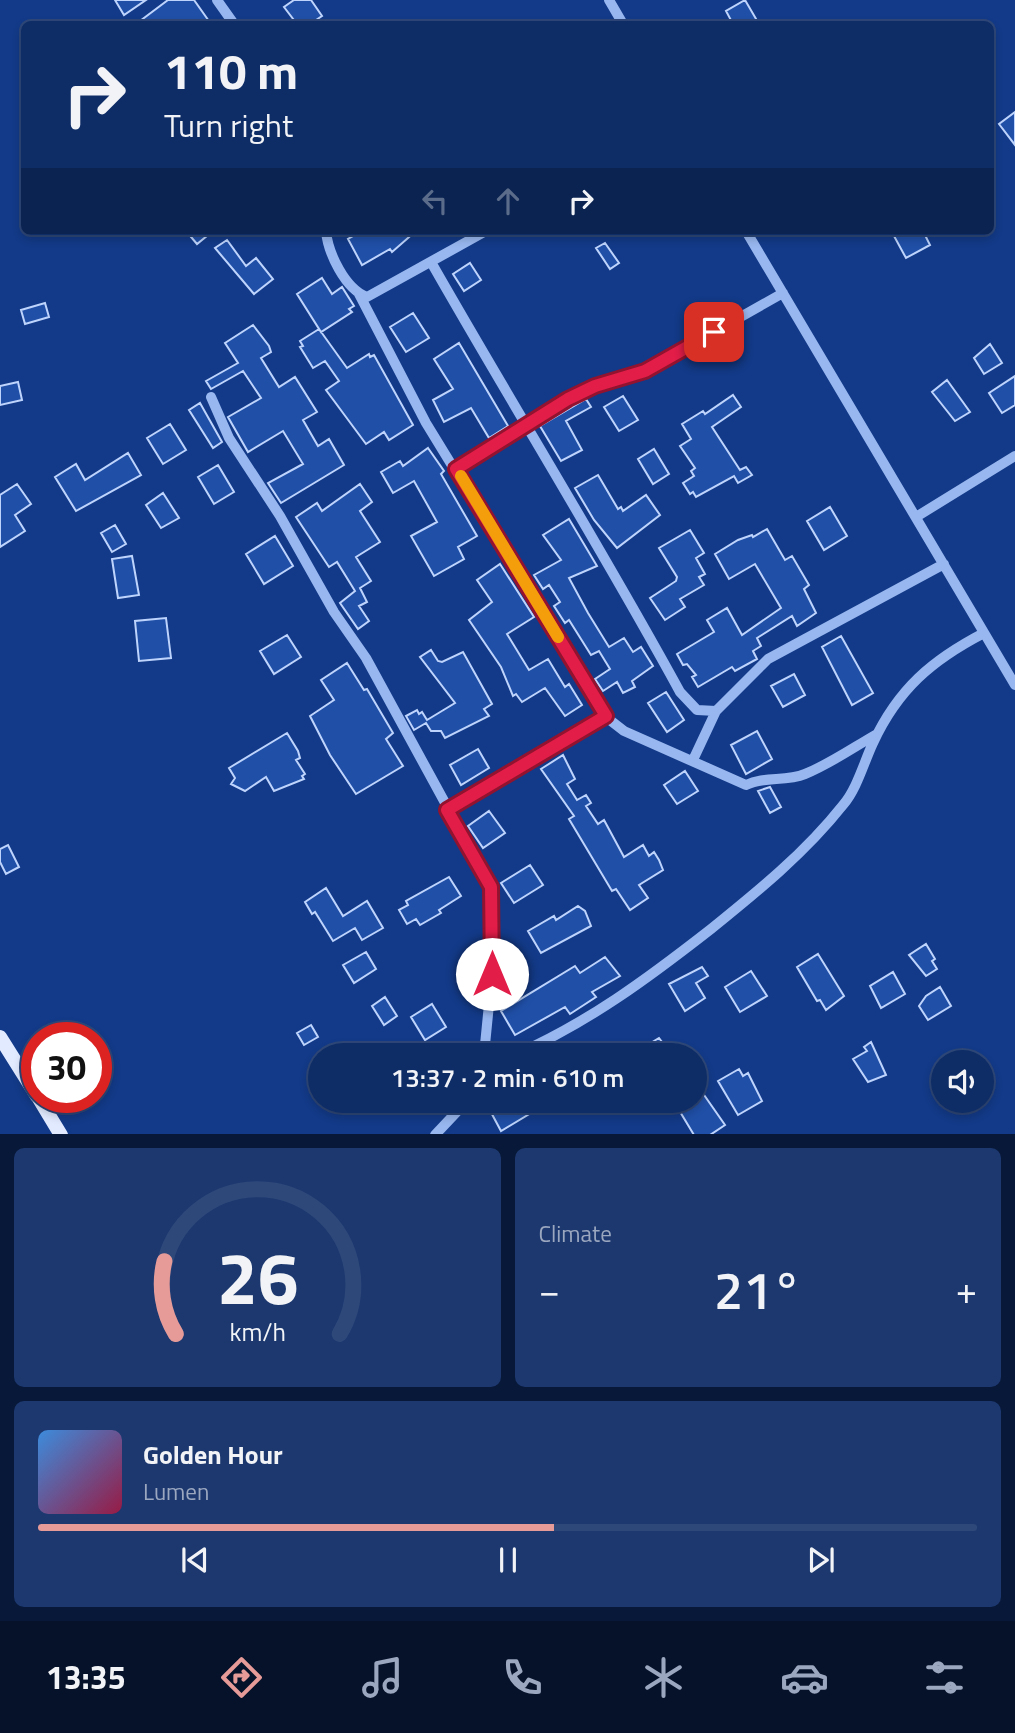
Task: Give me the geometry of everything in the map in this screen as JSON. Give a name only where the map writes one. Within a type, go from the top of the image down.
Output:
[{"type":"main road","points":[[0,1037],[21,1071]]},
{"type":"main road","points":[[47,1113],[60,1134]]},
{"type":"street","points":[[217,0],[232,21]]},
{"type":"street","points":[[609,0],[621,21]]},
{"type":"street","points":[[326,235],[327,242],[342,272],[359,294],[426,423],[606,716],[624,731],[746,785],[758,779],[780,780],[804,774],[877,734]]},
{"type":"street","points":[[359,294],[367,297],[381,291],[479,235]]},
{"type":"street","points":[[748,235],[1015,685]]},
{"type":"street","points":[[431,262],[525,427],[602,550],[680,692],[697,710],[716,712]]},
{"type":"street","points":[[456,469],[595,386],[645,371],[783,293]]},
{"type":"street","points":[[211,397],[229,438],[280,516],[334,612],[366,658],[491,887],[492,974],[485,1043]]},
{"type":"street","points":[[916,517],[1015,456]]},
{"type":"street","points":[[693,760],[716,712],[768,659],[944,564]]},
{"type":"street","points":[[542,1043],[567,1032],[651,976],[778,875],[845,803],[877,734],[910,683],[948,652],[984,634]]},
{"type":"street","points":[[447,810],[606,716]]},
{"type":"street","points":[[436,1134],[456,1113]]},
{"type":"building","points":[[115,0],[146,0],[124,15]]},
{"type":"building","points":[[168,0],[194,0],[209,21],[140,21]]},
{"type":"building","points":[[294,0],[311,0],[322,16],[314,21],[295,21],[284,7]]},
{"type":"building","points":[[745,0],[757,21],[731,21],[726,11]]},
{"type":"building","points":[[1015,112],[1015,145],[999,124]]},
{"type":"building","points":[[189,235],[208,235],[197,244]]},
{"type":"building","points":[[355,235],[411,235],[392,252],[390,249],[362,265],[348,239]]},
{"type":"building","points":[[925,235],[930,245],[906,258],[894,236]]},
{"type":"building","points":[[227,240],[246,266],[256,258],[273,279],[254,294],[215,248]]},
{"type":"building","points":[[605,243],[619,263],[610,269],[596,248]]},
{"type":"building","points":[[470,263],[481,280],[464,291],[453,274]]},
{"type":"building","points":[[322,278],[332,294],[342,287],[354,306],[349,309],[352,312],[321,332],[297,294]]},
{"type":"building","points":[[45,303],[49,317],[25,324],[21,310]]},
{"type":"building","points":[[413,313],[429,338],[406,352],[390,327]]},
{"type":"building","points":[[253,325],[269,346],[271,352],[261,358],[279,387],[295,377],[317,412],[303,420],[318,446],[329,439],[344,465],[281,503],[268,483],[303,464],[283,431],[248,452],[228,417],[261,398],[243,371],[211,389],[206,381],[238,363],[225,343]]},
{"type":"building","points":[[319,329],[347,368],[369,354],[370,357],[374,355],[413,425],[389,440],[384,432],[366,444],[326,390],[339,381],[325,361],[313,368],[300,347],[303,346],[300,341]]},
{"type":"building","points":[[459,343],[508,426],[489,438],[471,408],[444,422],[433,400],[453,389],[434,359]]},
{"type":"building","points":[[990,344],[1002,363],[984,374],[974,358]]},
{"type":"building","points":[[1015,376],[1015,405],[1002,413],[989,393]]},
{"type":"building","points":[[947,380],[970,412],[955,421],[932,392]]},
{"type":"building","points":[[18,382],[22,400],[0,405],[0,386]]},
{"type":"building","points":[[733,395],[741,407],[712,427],[740,470],[746,467],[752,475],[738,483],[734,476],[696,497],[693,492],[690,494],[683,483],[694,476],[691,471],[695,468],[680,446],[691,439],[682,424],[703,411],[705,414]]},
{"type":"building","points":[[623,396],[638,420],[619,431],[604,407]]},
{"type":"building","points":[[586,399],[591,407],[566,421],[582,450],[561,461],[540,426]]},
{"type":"building","points":[[200,403],[222,442],[213,448],[189,410]]},
{"type":"building","points":[[170,424],[186,450],[163,464],[147,438]]},
{"type":"building","points":[[428,448],[444,471],[441,474],[477,536],[458,547],[464,559],[434,576],[411,536],[437,522],[414,481],[393,493],[381,472],[400,461],[403,466]]},
{"type":"building","points":[[654,449],[669,474],[653,484],[638,459]]},
{"type":"building","points":[[128,453],[141,475],[76,511],[55,477],[76,464],[85,480]]},
{"type":"building","points":[[218,465],[234,492],[214,504],[198,477]]},
{"type":"building","points":[[598,475],[618,509],[621,507],[623,511],[646,495],[660,515],[617,548],[594,520],[575,488]]},
{"type":"building","points":[[17,484],[31,504],[15,515],[25,531],[0,547],[0,495]]},
{"type":"building","points":[[360,484],[372,502],[360,511],[380,542],[356,557],[371,581],[360,588],[367,602],[359,606],[369,621],[358,629],[340,603],[355,591],[337,562],[329,567],[296,517],[317,503],[322,511]]},
{"type":"building","points":[[163,493],[179,518],[161,528],[146,505]]},
{"type":"building","points":[[830,507],[847,536],[824,550],[807,521]]},
{"type":"building","points":[[569,519],[597,566],[569,578],[588,613],[609,647],[624,638],[633,652],[641,647],[653,666],[632,681],[635,687],[623,693],[617,682],[603,691],[595,679],[610,669],[599,651],[591,655],[569,620],[565,623],[554,606],[560,602],[549,585],[543,589],[534,575],[561,560],[543,535]]},
{"type":"building","points":[[115,525],[126,544],[112,552],[101,533]]},
{"type":"building","points":[[767,529],[785,560],[792,556],[809,585],[804,589],[816,613],[797,626],[792,616],[757,638],[761,646],[753,651],[757,659],[735,671],[732,667],[698,687],[692,677],[696,675],[687,664],[683,665],[677,654],[714,632],[707,620],[727,608],[742,635],[781,608],[755,564],[729,579],[715,554],[738,540],[752,535],[753,537]]},
{"type":"building","points":[[690,530],[704,553],[696,558],[705,574],[699,577],[704,585],[680,599],[685,607],[665,620],[650,598],[676,581],[677,577],[659,548]]},
{"type":"building","points":[[275,536],[293,566],[264,584],[246,554]]},
{"type":"building","points":[[132,556],[139,595],[118,598],[112,559]]},
{"type":"building","points":[[500,564],[534,617],[507,634],[529,670],[548,659],[565,687],[569,684],[582,705],[565,716],[545,688],[522,702],[516,694],[513,696],[501,667],[469,620],[492,602],[477,580]]},
{"type":"building","points":[[166,618],[171,658],[139,661],[135,621]]},
{"type":"building","points":[[287,635],[301,657],[274,674],[260,651]]},
{"type":"building","points":[[841,636],[873,693],[852,705],[822,647]]},
{"type":"building","points":[[431,650],[438,661],[442,662],[463,652],[492,704],[484,709],[489,716],[445,738],[441,731],[431,731],[426,723],[414,730],[406,716],[417,710],[419,714],[422,712],[427,720],[455,703],[420,657]]},
{"type":"building","points":[[347,663],[364,690],[367,689],[393,733],[386,739],[403,766],[356,794],[330,755],[310,716],[334,700],[321,680]]},
{"type":"building","points":[[794,674],[805,695],[783,707],[771,686]]},
{"type":"building","points":[[666,692],[684,720],[667,732],[648,703]]},
{"type":"building","points":[[757,731],[772,759],[746,774],[731,745]]},
{"type":"building","points":[[287,733],[298,751],[300,758],[296,760],[305,774],[302,776],[304,779],[274,791],[266,777],[245,791],[231,784],[235,778],[229,768]]},
{"type":"building","points":[[478,749],[489,768],[461,785],[450,765]]},
{"type":"building","points":[[563,755],[575,779],[567,784],[577,800],[586,795],[591,803],[586,806],[598,824],[604,820],[624,857],[643,845],[649,856],[654,852],[659,860],[663,870],[639,885],[648,898],[630,910],[616,889],[612,891],[569,819],[574,816],[541,769]]},
{"type":"building","points":[[685,771],[698,791],[677,804],[664,785]]},
{"type":"building","points":[[770,787],[781,807],[770,813],[758,791]]},
{"type":"building","points":[[489,811],[505,833],[483,848],[468,826]]},
{"type":"building","points":[[8,845],[19,867],[6,874],[0,862],[0,849]]},
{"type":"building","points":[[530,865],[543,885],[514,903],[501,883]]},
{"type":"building","points":[[449,877],[461,896],[439,910],[441,913],[420,925],[416,919],[407,924],[399,910],[408,905],[406,901]]},
{"type":"building","points":[[326,888],[343,916],[367,901],[383,928],[362,940],[355,928],[333,941],[315,912],[312,914],[305,902]]},
{"type":"building","points":[[578,906],[585,911],[591,926],[541,953],[528,931],[554,916],[556,920]]},
{"type":"building","points":[[926,944],[935,959],[932,961],[937,969],[926,976],[909,955]]},
{"type":"building","points":[[366,952],[376,969],[354,983],[343,965]]},
{"type":"building","points":[[818,954],[844,996],[826,1010],[820,1000],[817,1001],[797,967]]},
{"type":"building","points":[[605,957],[620,976],[592,992],[596,997],[570,1014],[565,1007],[515,1035],[501,1011],[575,966],[580,973]]},
{"type":"building","points":[[702,967],[708,976],[696,983],[705,998],[685,1011],[669,984]]},
{"type":"building","points":[[751,971],[767,996],[740,1012],[725,987]]},
{"type":"building","points":[[893,972],[905,994],[881,1008],[870,986]]},
{"type":"building","points":[[940,987],[951,1006],[928,1020],[919,1006],[926,996]]},
{"type":"building","points":[[385,997],[397,1016],[384,1025],[372,1006]]},
{"type":"building","points":[[432,1004],[446,1027],[425,1040],[411,1017]]},
{"type":"building","points":[[311,1025],[318,1037],[304,1045],[297,1033]]},
{"type":"building","points":[[871,1042],[886,1075],[868,1082],[853,1059],[867,1051],[864,1047]]},
{"type":"building","points":[[739,1069],[743,1076],[748,1073],[762,1101],[738,1115],[718,1081]]},
{"type":"building","points":[[707,1099],[725,1125],[712,1134],[693,1134],[681,1113],[707,1113]]},
{"type":"building","points":[[491,1113],[531,1113],[501,1131]]},
{"type":"slow traffic","points":[[461,476],[558,637]]},
{"type":"route","points":[[492,974],[491,887],[447,810],[606,716],[456,469],[568,399],[595,386],[645,371],[714,332]]}]
